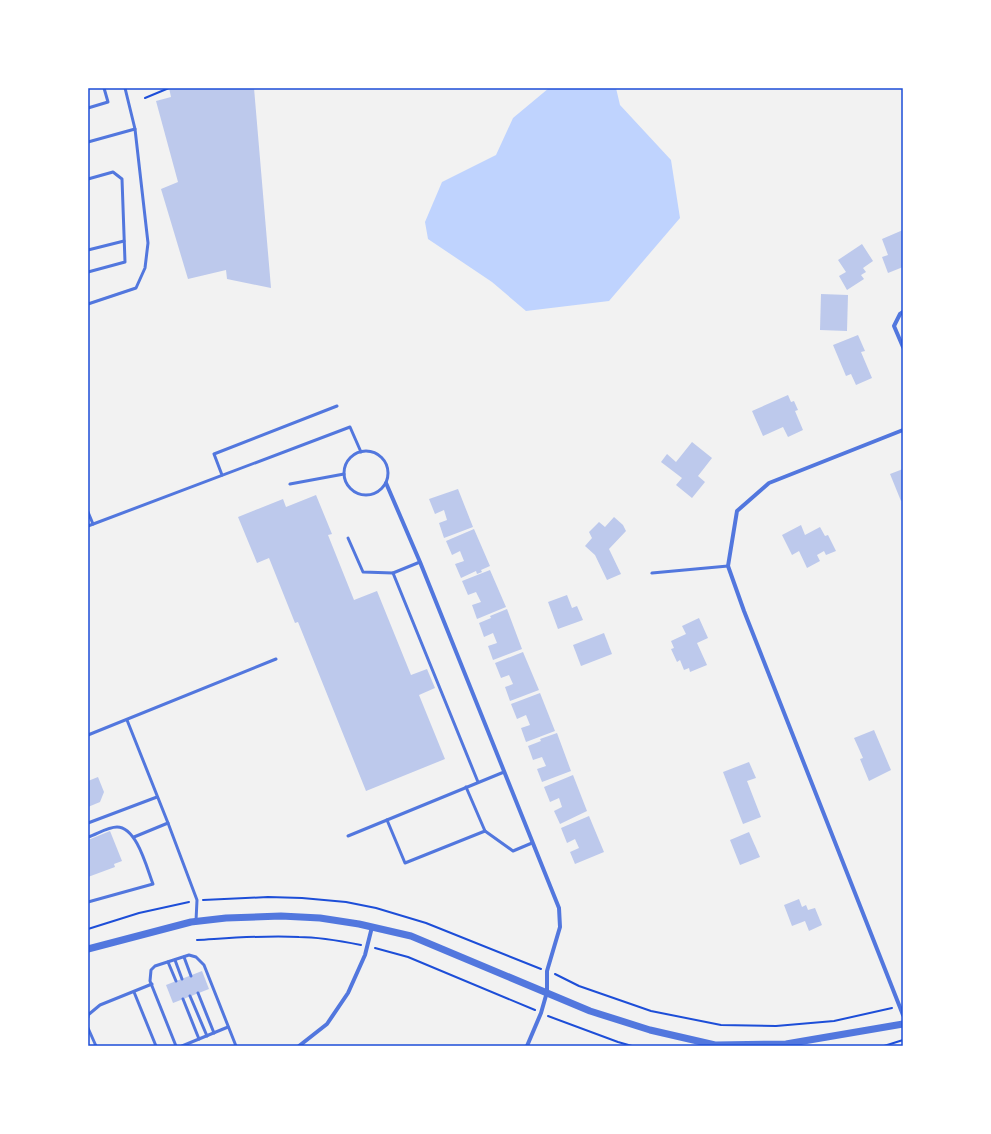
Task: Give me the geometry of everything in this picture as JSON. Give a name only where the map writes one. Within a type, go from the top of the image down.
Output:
[{"type":"street","points":[[903,312],[900,314],[894,326],[903,346]]},
{"type":"street","points":[[903,430],[769,483],[737,511],[728,566],[744,612],[903,1015]]},
{"type":"street","points":[[386,483],[420,562],[559,908],[560,927],[547,971],[547,992],[527,1046]]},
{"type":"street","points":[[88,949],[196,921],[226,918],[281,916],[320,918],[372,927],[411,936],[590,1011],[650,1030],[715,1045],[786,1044],[903,1024]]},
{"type":"street","points":[[299,1046],[327,1024],[348,993],[365,955],[372,927]]},
{"type":"lane","points":[[88,108],[108,102],[104,88]]},
{"type":"lane","points":[[88,304],[136,288],[145,268],[148,243],[144,203],[135,129],[125,88]]},
{"type":"lane","points":[[88,142],[135,129]]},
{"type":"lane","points":[[88,179],[113,172],[122,179],[125,262],[88,272]]},
{"type":"lane","points":[[88,250],[124,241]]},
{"type":"lane","points":[[222,475],[214,454],[337,406]]},
{"type":"lane","points":[[88,526],[350,427],[360,452]]},
{"type":"lane","points":[[360,452],[374,453],[385,462],[388,469],[386,483],[382,489],[370,495],[362,495],[350,488],[344,474],[349,460],[360,452]]},
{"type":"lane","points":[[290,484],[344,474]]},
{"type":"lane","points":[[88,512],[93,524]]},
{"type":"lane","points":[[348,538],[362,572],[393,573],[420,562]]},
{"type":"lane","points":[[652,572],[728,566]]},
{"type":"lane","points":[[393,573],[478,782]]},
{"type":"lane","points":[[88,735],[276,659]]},
{"type":"lane","points":[[127,720],[197,900],[196,921]]},
{"type":"lane","points":[[348,836],[504,772]]},
{"type":"lane","points":[[466,787],[484,831],[513,851],[532,843]]},
{"type":"lane","points":[[88,823],[157,797]]},
{"type":"lane","points":[[387,820],[405,863],[484,831]]},
{"type":"lane","points":[[134,837],[168,823]]},
{"type":"lane","points":[[88,837],[112,828],[118,827],[127,830],[134,837],[153,884],[88,902]]},
{"type":"lane","points":[[176,1046],[150,978],[151,970],[155,966],[189,955],[196,956],[204,965],[236,1046]]},
{"type":"lane","points":[[184,957],[191,976]]},
{"type":"lane","points":[[175,960],[182,979]]},
{"type":"lane","points":[[168,962],[176,981]]},
{"type":"lane","points":[[88,1017],[88,1015],[100,1005],[152,984]]},
{"type":"lane","points":[[134,992],[156,1046]]},
{"type":"lane","points":[[198,993],[214,1033]]},
{"type":"lane","points":[[190,996],[207,1036]]},
{"type":"lane","points":[[183,999],[199,1039]]},
{"type":"lane","points":[[182,1046],[228,1027]]},
{"type":"lane","points":[[88,1028],[96,1046]]},
{"type":"path","points":[[145,98],[169,88]]},
{"type":"path","points":[[88,929],[139,913],[197,900]]},
{"type":"path","points":[[197,940],[246,936],[300,936],[367,946],[408,957],[540,1013],[632,1046]]},
{"type":"path","points":[[884,1046],[903,1040]]},
{"type":"water","points":[[549,88],[616,88],[620,105],[671,160],[680,218],[609,301],[526,311],[492,282],[428,239],[425,222],[442,182],[496,155],[513,118]]},
{"type":"building","points":[[169,88],[254,88],[271,288],[227,279],[226,270],[188,279],[161,189],[178,182],[156,101],[171,97]]},
{"type":"building","points":[[903,230],[903,267],[888,273],[882,257],[888,255],[882,239]]},
{"type":"building","points":[[862,244],[873,261],[863,268],[866,272],[861,275],[864,279],[847,290],[839,276],[846,272],[838,260]]},
{"type":"building","points":[[821,294],[848,295],[847,331],[820,330]]},
{"type":"building","points":[[858,335],[865,351],[861,352],[872,378],[856,385],[851,374],[846,376],[833,345]]},
{"type":"building","points":[[788,395],[791,402],[794,401],[798,410],[795,411],[803,430],[788,437],[783,427],[763,436],[752,411]]},
{"type":"building","points":[[692,442],[712,458],[698,476],[705,482],[692,498],[676,485],[682,478],[661,462],[667,454],[676,462]]},
{"type":"building","points":[[903,469],[903,500],[901,501],[890,474]]},
{"type":"building","points":[[458,489],[473,527],[444,538],[439,523],[447,520],[444,510],[435,514],[429,499]]},
{"type":"building","points":[[316,495],[332,534],[328,535],[354,600],[377,591],[411,675],[427,669],[435,688],[419,695],[445,759],[366,791],[298,622],[295,623],[269,558],[257,563],[238,517],[283,499],[286,507]]},
{"type":"building","points":[[614,517],[623,525],[626,531],[609,549],[621,574],[607,580],[595,555],[585,546],[592,538],[589,532],[599,522],[605,527]]},
{"type":"building","points":[[801,525],[805,535],[820,527],[825,536],[828,535],[836,551],[826,555],[824,551],[817,555],[820,561],[807,568],[799,551],[792,555],[782,535]]},
{"type":"building","points":[[474,529],[490,566],[481,570],[482,572],[477,574],[476,571],[461,578],[455,564],[464,561],[460,551],[452,555],[446,541]]},
{"type":"building","points":[[490,570],[506,607],[477,619],[472,605],[481,602],[476,592],[468,595],[462,581]]},
{"type":"building","points":[[567,595],[572,608],[577,606],[583,620],[558,629],[548,602]]},
{"type":"building","points":[[507,609],[522,649],[493,660],[488,646],[497,643],[493,633],[484,637],[479,623],[491,618],[490,616]]},
{"type":"building","points":[[699,618],[708,638],[697,643],[707,665],[690,672],[689,668],[684,670],[680,660],[677,662],[671,649],[674,648],[671,641],[686,634],[682,626]]},
{"type":"building","points":[[604,633],[612,654],[581,666],[573,645]]},
{"type":"building","points":[[523,652],[539,690],[510,701],[505,687],[513,684],[509,675],[501,678],[495,663]]},
{"type":"building","points":[[540,693],[555,731],[526,742],[521,728],[530,725],[526,715],[517,719],[511,704]]},
{"type":"building","points":[[874,730],[891,770],[869,781],[860,759],[863,758],[854,738]]},
{"type":"building","points":[[557,733],[571,771],[542,782],[537,769],[546,766],[542,757],[533,760],[528,746],[541,741],[540,739]]},
{"type":"building","points":[[749,762],[756,778],[747,781],[761,817],[743,824],[723,772]]},
{"type":"building","points":[[573,775],[587,811],[560,824],[554,811],[562,807],[559,798],[550,802],[544,787]]},
{"type":"building","points":[[98,777],[104,792],[100,802],[88,807],[88,781]]},
{"type":"building","points":[[589,816],[604,852],[575,864],[570,852],[579,848],[575,839],[567,843],[561,828]]},
{"type":"building","points":[[110,831],[122,861],[114,864],[115,867],[88,877],[88,840]]},
{"type":"building","points":[[749,832],[760,857],[740,865],[730,840]]},
{"type":"building","points":[[799,899],[802,907],[806,905],[808,910],[815,908],[822,925],[809,931],[805,921],[792,926],[784,905]]},
{"type":"building","points":[[202,971],[209,989],[173,1003],[166,985]]}]
